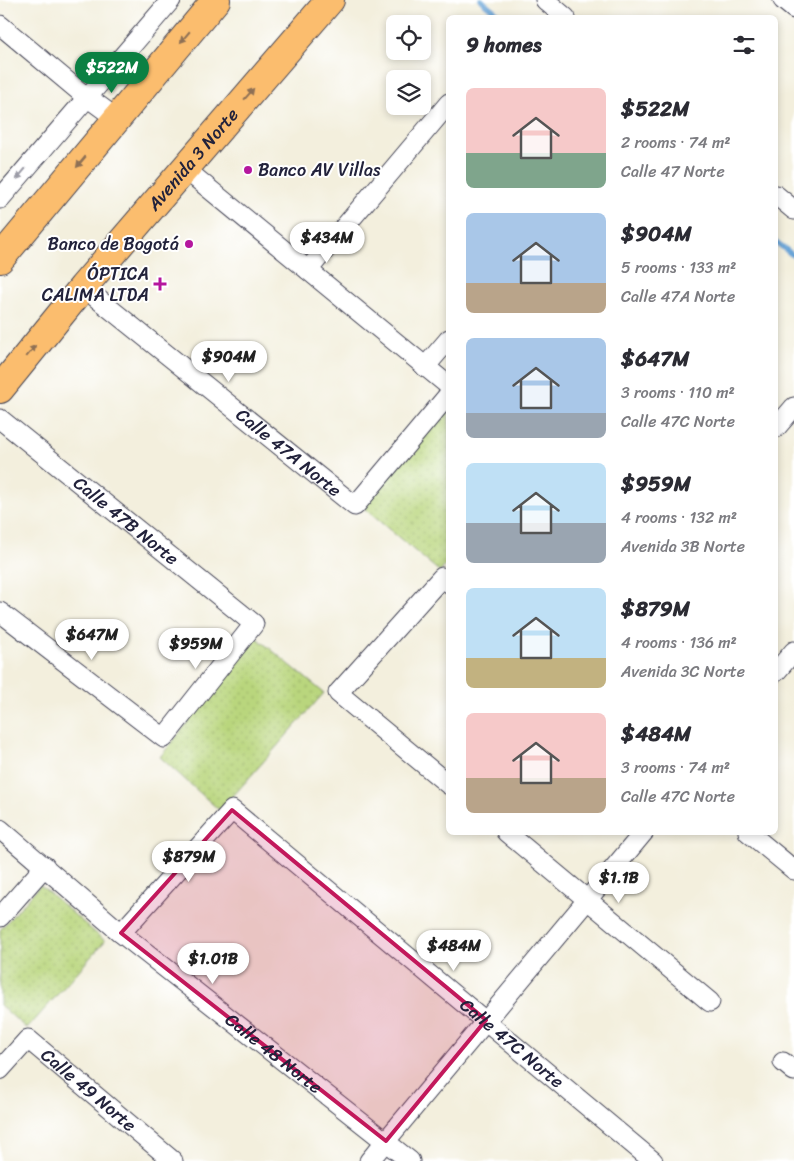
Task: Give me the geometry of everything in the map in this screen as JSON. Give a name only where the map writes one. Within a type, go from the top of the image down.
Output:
[{"type":"main road","points":[[0,259],[216,0]]},
{"type":"main road","name":"Avenida 3 Norte","points":[[0,389],[83,287],[330,0]]},
{"type":"street","points":[[0,199],[171,0]]},
{"type":"street","points":[[545,0],[562,15]]},
{"type":"street","points":[[783,0],[794,9]]},
{"type":"street","points":[[0,25],[86,97],[117,119]]},
{"type":"street","points":[[308,270],[446,107]]},
{"type":"street","points":[[185,169],[446,384]]},
{"type":"street","points":[[778,197],[794,210]]},
{"type":"street","name":"Calle 47A Norte","points":[[83,287],[355,506],[446,398]]},
{"type":"street","points":[[425,367],[446,342]]},
{"type":"street","points":[[778,426],[794,407]]},
{"type":"street","name":"Calle 47B Norte","points":[[0,419],[254,624],[164,738],[0,612]]},
{"type":"street","points":[[445,580],[338,693],[446,783]]},
{"type":"street","name":"Calle 47C Norte","points":[[121,933],[232,810],[653,1161]]},
{"type":"street","name":"Calle 48 Norte","points":[[0,829],[46,866],[121,933],[410,1161]]},
{"type":"street","points":[[510,835],[710,1002]]},
{"type":"street","points":[[369,1161],[642,835]]},
{"type":"street","points":[[752,835],[794,870]]},
{"type":"street","points":[[0,917],[46,866]]},
{"type":"street","name":"Calle 49 Norte","points":[[0,1070],[28,1039],[173,1161]]},
{"type":"highlighted area","points":[[232,810],[486,1020],[386,1141],[121,933]]},
{"type":"green space","points":[[446,404],[446,565],[440,572],[361,506]]},
{"type":"green space","points":[[256,637],[324,693],[220,811],[160,757]]},
{"type":"green space","points":[[40,885],[105,941],[27,1029],[0,1005],[0,930]]},
{"type":"waterway","points":[[481,0],[499,15]]},
{"type":"waterway","points":[[778,244],[794,256]]},
{"type":"place","name":"Banco AV Villas","points":[[248,170]]},
{"type":"place","name":"Banco de Bogotá","points":[[189,244]]},
{"type":"place","name":"ÓPTICA CALIMA LTDA","points":[[160,284]]}]
